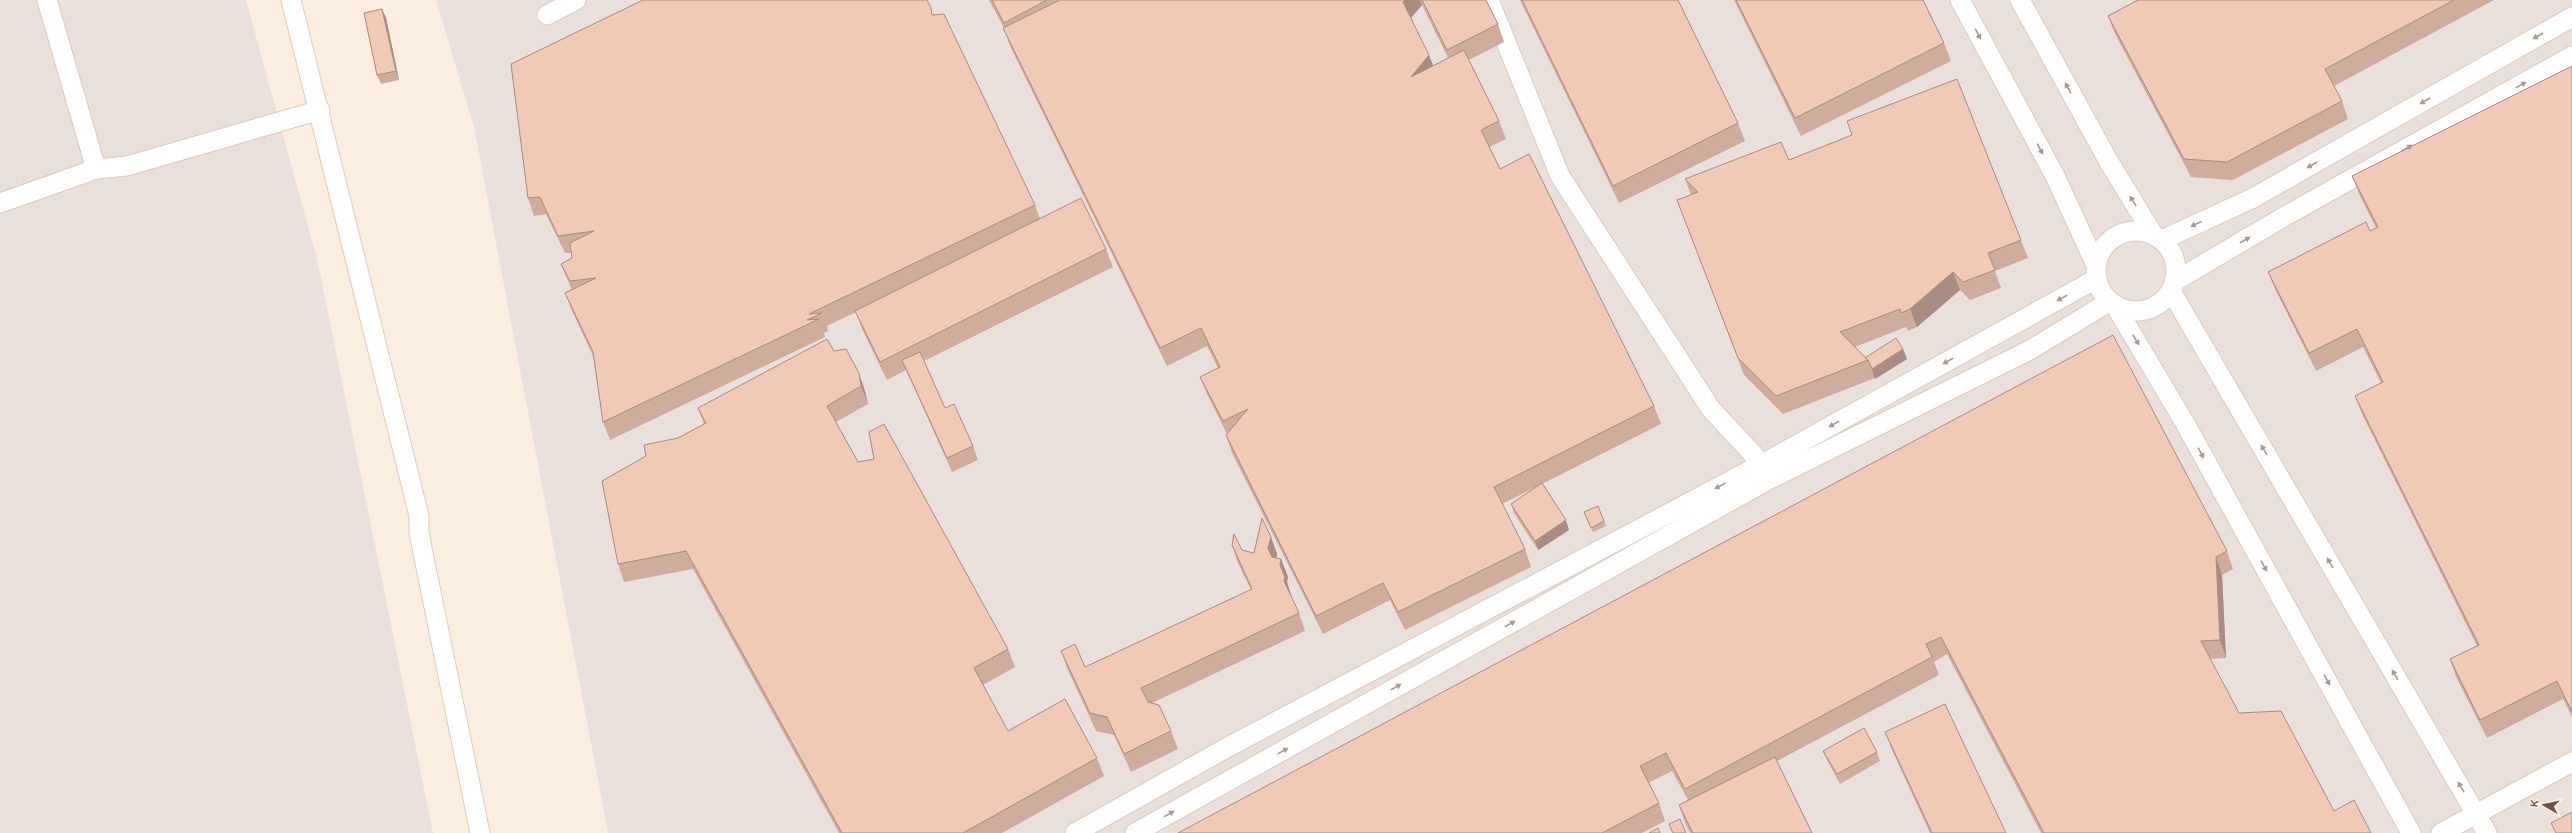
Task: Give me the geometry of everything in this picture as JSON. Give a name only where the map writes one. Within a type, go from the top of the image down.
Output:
[{"type":"street","points":[[47,0],[96,169]]},
{"type":"street","points":[[291,0],[320,110],[419,516],[419,533],[480,833]]},
{"type":"street","points":[[547,15],[576,0]]},
{"type":"street","points":[[1489,0],[1560,176],[1711,409],[1765,472]]},
{"type":"street","points":[[1960,0],[2055,176],[2096,272],[2101,291],[2112,304],[2186,425],[2411,833]]},
{"type":"street","points":[[2020,0],[2109,162],[2158,237],[2175,258],[2173,286],[2164,301],[2153,308],[2141,312],[2128,311],[2112,304]]},
{"type":"street","points":[[1135,833],[1765,472],[2096,272],[2100,253],[2107,243],[2117,235],[2135,231],[2158,237],[2253,198],[2572,17]]},
{"type":"street","points":[[2173,286],[2287,216],[2572,56]]},
{"type":"street","points":[[0,202],[96,169],[127,166],[320,110]]},
{"type":"street","points":[[2173,286],[2487,833]]},
{"type":"street","points":[[1074,833],[1228,747],[1765,472],[2030,350],[2112,304]]},
{"type":"street","points":[[2441,833],[2572,762]]},
{"type":"shaded area","points":[[0,0],[246,0],[318,263],[433,833],[0,833]]},
{"type":"shaded area","points":[[436,0],[2572,0],[2572,833],[608,833],[474,127]]},
{"type":"building","points":[[643,0],[927,0],[931,8],[932,15],[944,14],[1035,205],[809,314],[822,313],[807,320],[819,319],[603,422],[593,352],[565,293],[596,278],[570,281],[561,264],[572,258],[570,243],[594,231],[558,236],[540,197],[528,198],[511,64]]},
{"type":"building","points":[[992,0],[1047,0],[1004,23]]},
{"type":"building","points":[[1060,0],[1405,0],[1403,2],[1429,55],[1411,77],[1464,50],[1499,121],[1481,130],[1500,169],[1529,154],[1654,406],[1494,487],[1525,549],[1398,612],[1383,583],[1316,616],[1226,435],[1248,409],[1223,421],[1200,377],[1220,367],[1201,328],[1160,348],[1003,28]]},
{"type":"building","points":[[1422,0],[1486,0],[1498,24],[1447,50]]},
{"type":"building","points":[[1522,0],[1678,0],[1738,123],[1613,186]]},
{"type":"building","points":[[1736,0],[1923,0],[1944,43],[1795,118]]},
{"type":"building","points":[[2138,0],[2454,0],[2325,69],[2342,101],[2227,162],[2184,159],[2108,16]]},
{"type":"building","points":[[382,9],[396,71],[377,75],[364,13]]},
{"type":"building","points":[[2572,66],[2572,712],[2557,681],[2480,720],[2450,659],[2479,645],[2355,396],[2383,382],[2357,329],[2309,353],[2268,272],[2366,222],[2370,231],[2378,227],[2352,176]]},
{"type":"building","points":[[1957,79],[2021,240],[1988,253],[1995,270],[1963,282],[1953,272],[1910,309],[1901,313],[1900,309],[1840,332],[1868,360],[1776,396],[1738,358],[1677,200],[1698,192],[1685,179],[1781,142],[1789,160],[1852,135],[1847,121]]},
{"type":"building","points":[[1081,198],[1106,249],[880,362],[855,311]]},
{"type":"building","points":[[2113,335],[2227,551],[2216,557],[2220,640],[2201,641],[2239,713],[2281,711],[2334,811],[2354,800],[2371,833],[2044,833],[1941,637],[1926,644],[1932,657],[1685,789],[1666,753],[1640,766],[1659,803],[1602,833],[1178,833]]},
{"type":"building","points":[[1896,338],[1903,349],[1872,369],[1868,360],[1865,358]]},
{"type":"building","points":[[827,339],[834,351],[846,349],[859,373],[861,386],[827,406],[858,462],[874,459],[869,432],[884,424],[1008,649],[974,668],[1008,731],[1065,699],[1097,758],[963,833],[842,833],[686,551],[618,564],[602,481],[646,456],[644,445],[678,438],[706,423],[698,408]]},
{"type":"building","points":[[920,352],[945,408],[954,404],[973,446],[947,458],[902,360]]},
{"type":"building","points":[[1542,483],[1566,520],[1535,541],[1511,504]]},
{"type":"building","points":[[1598,506],[1604,521],[1591,528],[1584,512]]},
{"type":"building","points":[[1262,518],[1271,537],[1268,548],[1272,557],[1281,559],[1280,565],[1285,577],[1284,581],[1299,613],[1141,688],[1148,702],[1159,705],[1171,731],[1124,754],[1107,717],[1090,713],[1061,651],[1075,644],[1085,667],[1252,589],[1232,545],[1234,534],[1242,550],[1254,553]]},
{"type":"building","points":[[1945,704],[2006,833],[1932,833],[1885,732]]},
{"type":"building","points":[[1864,728],[1877,752],[1837,774],[1823,751]]},
{"type":"building","points":[[1775,757],[1812,833],[1693,833],[1679,805]]},
{"type":"building","points":[[2572,812],[2572,833],[2556,833],[2551,823]]},
{"type":"building","points":[[1680,819],[1686,833],[1673,833],[1669,824]]},
{"type":"building","points":[[1658,828],[1660,833],[1649,833]]}]
